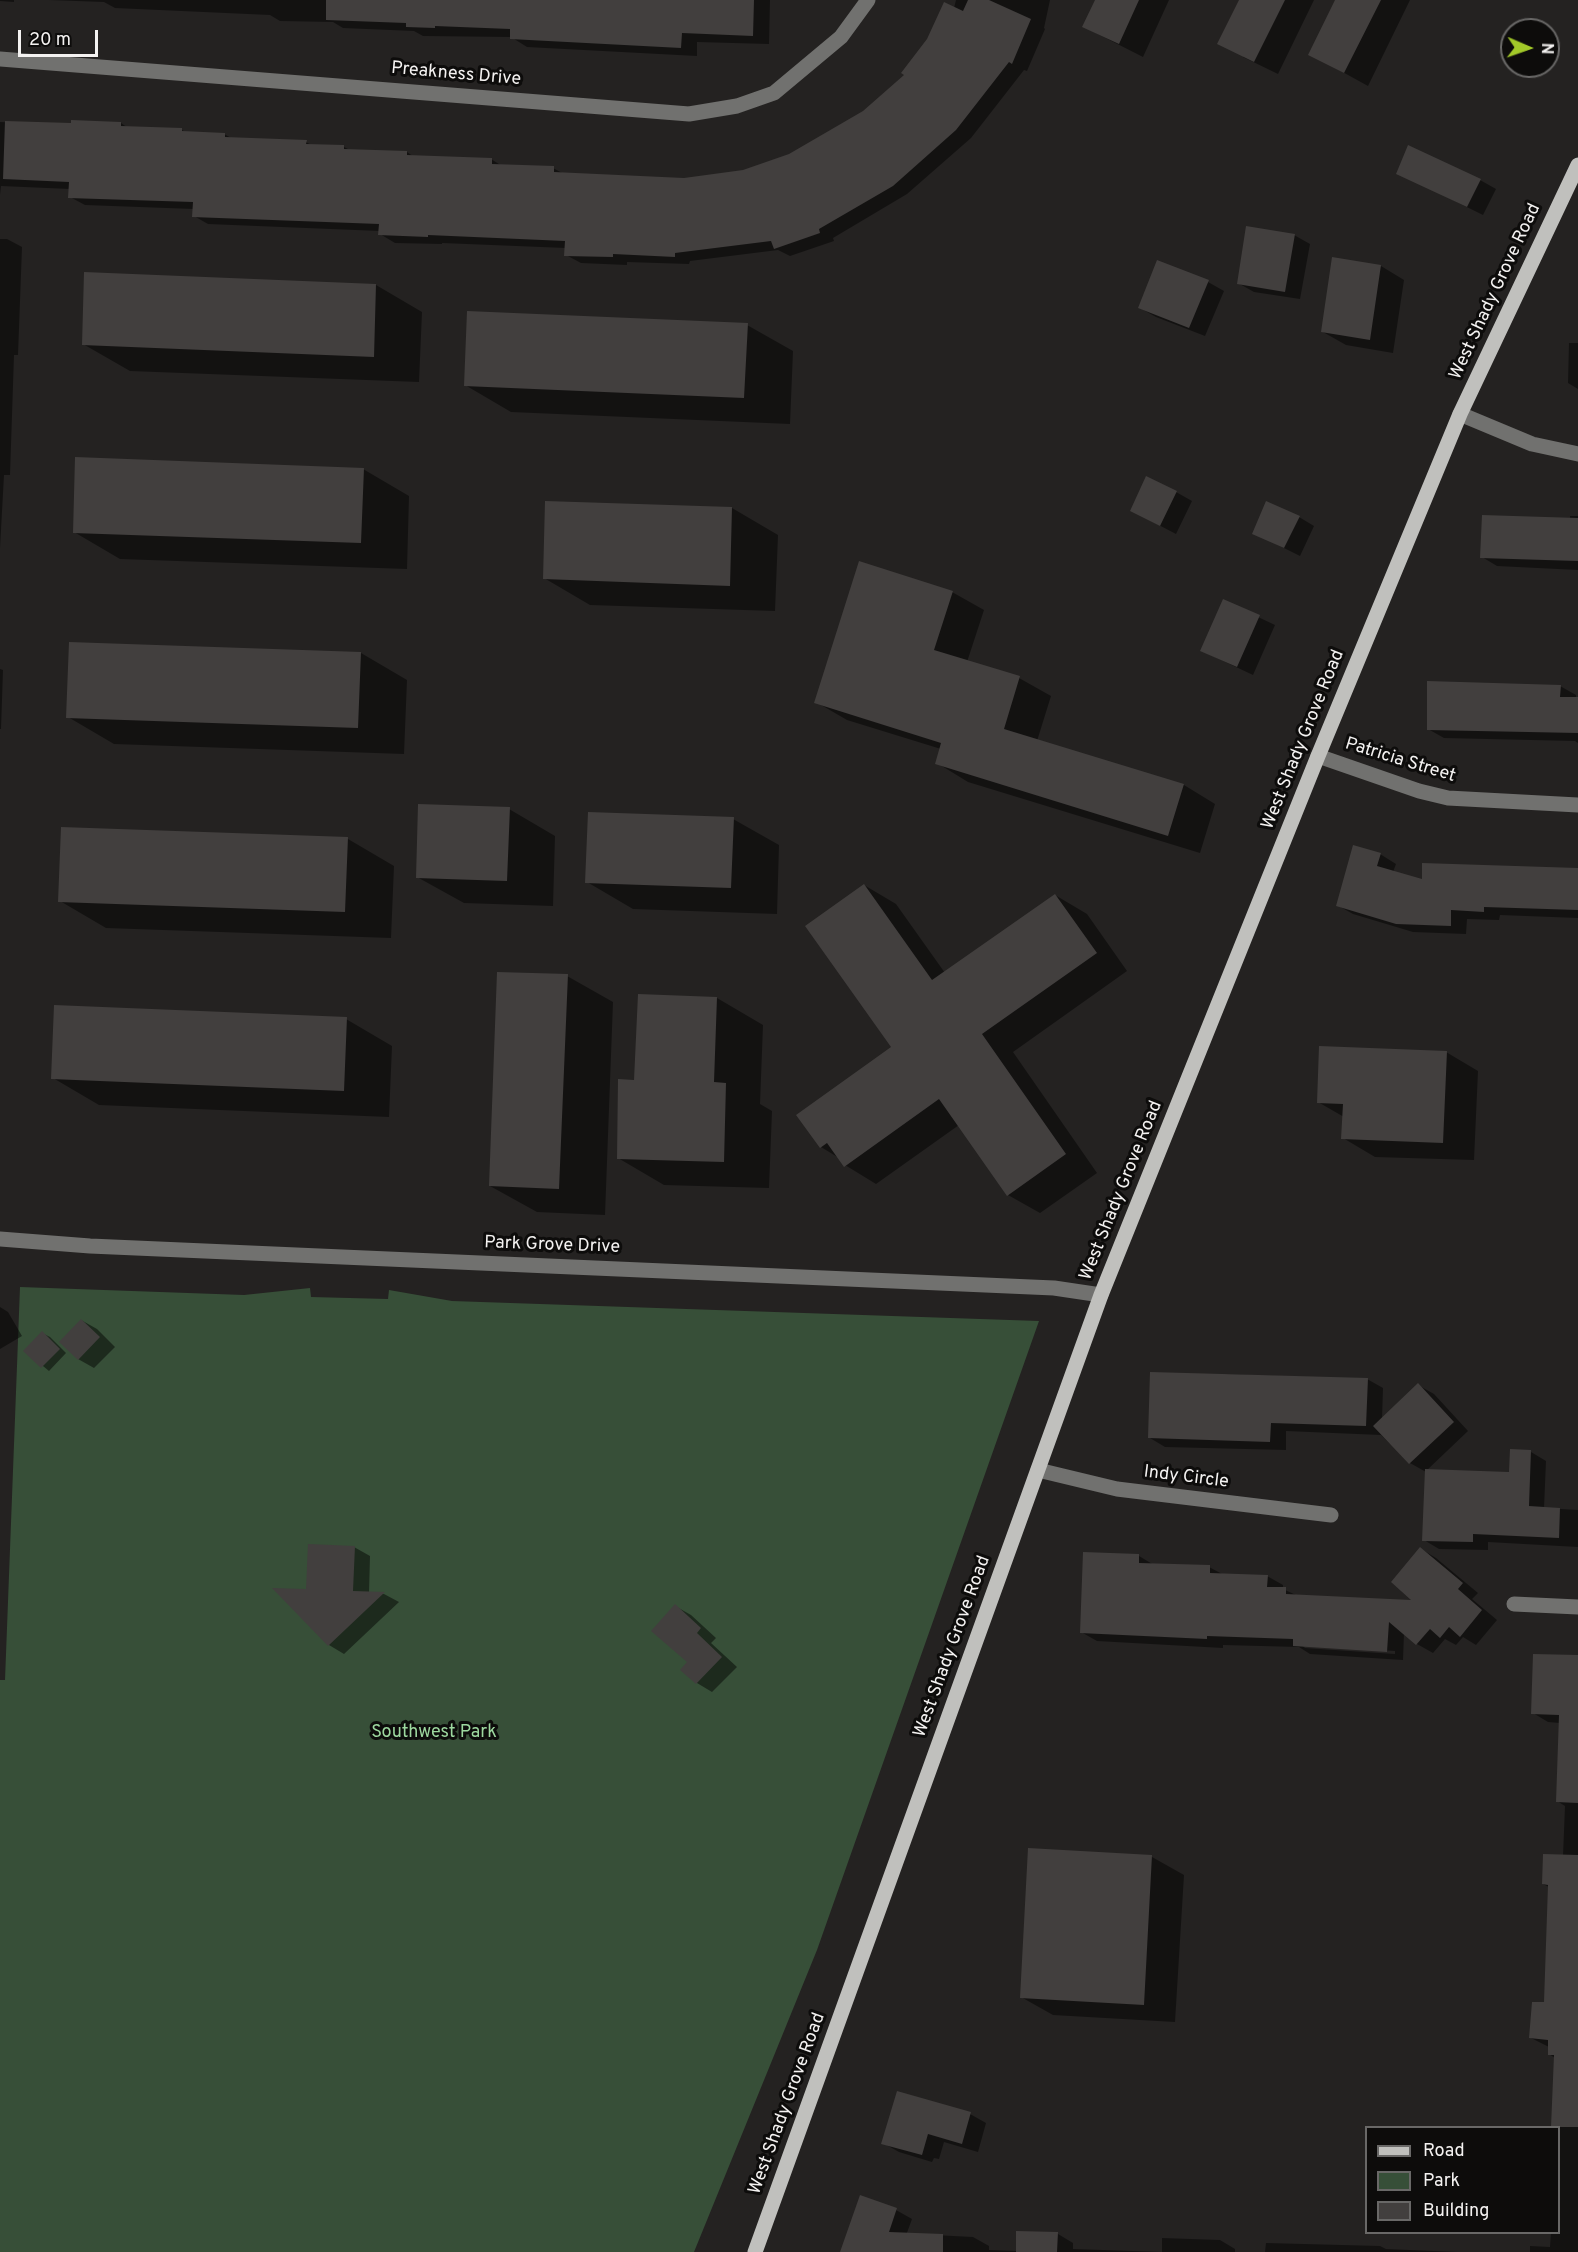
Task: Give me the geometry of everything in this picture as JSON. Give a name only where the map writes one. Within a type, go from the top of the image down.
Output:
[{"type":"main road","name":"West Shady Grove Road","points":[[755,2252],[1101,1295],[1318,756],[1460,414],[1578,165]]},
{"type":"street","name":"Preakness Drive","points":[[0,59],[689,114],[737,106],[774,93],[841,38],[868,0]]},
{"type":"street","points":[[1460,414],[1532,444],[1578,454]]},
{"type":"street","name":"Patricia Street","points":[[1318,756],[1419,791],[1448,798],[1578,805]]},
{"type":"street","name":"Park Grove Drive","points":[[0,1239],[102,1247],[1020,1286],[1101,1295]]},
{"type":"street","name":"Indy Circle","points":[[1038,1470],[1128,1490],[1331,1515]]},
{"type":"street","points":[[1514,1604],[1578,1607]]},
{"type":"green space","name":"Southwest Park","points":[[20,1287],[244,1295],[310,1288],[311,1297],[388,1299],[389,1290],[452,1301],[1039,1321],[817,1950],[694,2252],[0,2252],[0,1680],[5,1680]]},
{"type":"building","points":[[326,0],[754,0],[753,36],[682,33],[681,48],[510,39],[510,29],[406,27],[406,23],[326,20]]},
{"type":"building","points":[[968,0],[989,0],[1031,19],[1012,64],[1009,62],[956,130],[893,186],[819,229],[820,233],[774,249],[771,241],[675,253],[675,257],[613,254],[613,257],[564,256],[565,241],[378,235],[379,224],[192,217],[193,202],[68,198],[69,182],[3,179],[5,121],[71,123],[71,120],[121,122],[121,126],[182,128],[182,131],[225,133],[225,137],[307,140],[306,144],[344,145],[344,149],[407,151],[407,155],[492,158],[492,164],[554,166],[554,172],[684,178],[743,170],[789,154],[863,111],[904,75],[901,73],[927,39],[944,2],[963,11]]},
{"type":"building","points":[[1095,0],[1139,0],[1119,44],[1082,27]]},
{"type":"building","points":[[1239,0],[1285,0],[1254,62],[1217,44]]},
{"type":"building","points":[[1335,0],[1381,0],[1344,73],[1308,55]]},
{"type":"building","points":[[1408,145],[1481,179],[1467,207],[1396,174]]},
{"type":"building","points":[[1246,226],[1295,234],[1285,292],[1237,284]]},
{"type":"building","points":[[1332,257],[1381,265],[1370,340],[1321,332]]},
{"type":"building","points":[[1157,260],[1209,280],[1189,328],[1138,308]]},
{"type":"building","points":[[84,272],[376,284],[374,357],[82,345]]},
{"type":"building","points":[[467,311],[748,323],[744,398],[464,386]]},
{"type":"building","points":[[75,457],[364,468],[361,543],[73,533]]},
{"type":"building","points":[[1146,476],[1177,491],[1160,526],[1130,511]]},
{"type":"building","points":[[545,501],[732,507],[730,586],[543,579]]},
{"type":"building","points":[[1266,501],[1300,516],[1284,548],[1252,534]]},
{"type":"building","points":[[1482,515],[1578,518],[1578,561],[1480,558]]},
{"type":"building","points":[[859,561],[953,591],[934,650],[1020,676],[1004,729],[1184,784],[1168,836],[935,764],[941,743],[814,703]]},
{"type":"building","points":[[1223,599],[1260,615],[1237,667],[1200,651]]},
{"type":"building","points":[[69,642],[361,652],[358,728],[66,718]]},
{"type":"building","points":[[1427,681],[1561,685],[1560,697],[1578,697],[1578,733],[1427,730]]},
{"type":"building","points":[[418,804],[510,807],[507,881],[416,878]]},
{"type":"building","points":[[588,812],[734,817],[731,888],[585,883]]},
{"type":"building","points":[[61,827],[348,837],[345,912],[58,902]]},
{"type":"building","points":[[1353,845],[1381,853],[1377,866],[1422,879],[1422,863],[1578,868],[1578,910],[1484,907],[1484,912],[1451,910],[1451,926],[1396,924],[1336,906]]},
{"type":"building","points":[[864,884],[932,980],[1055,894],[1097,953],[982,1034],[1066,1154],[1007,1196],[939,1099],[844,1167],[827,1143],[820,1148],[796,1115],[891,1047],[805,926]]},
{"type":"building","points":[[497,972],[568,974],[559,1189],[489,1186]]},
{"type":"building","points":[[638,994],[717,997],[714,1082],[726,1083],[724,1162],[617,1159],[618,1079],[634,1080]]},
{"type":"building","points":[[54,1005],[347,1017],[344,1091],[51,1079]]},
{"type":"building","points":[[1319,1046],[1447,1051],[1443,1143],[1341,1139],[1343,1104],[1317,1103]]},
{"type":"building","points":[[81,1319],[100,1337],[78,1360],[59,1342]]},
{"type":"building","points":[[42,1331],[60,1349],[41,1368],[23,1351]]},
{"type":"building","points":[[1150,1372],[1368,1378],[1366,1426],[1271,1423],[1270,1442],[1148,1438]]},
{"type":"building","points":[[1418,1383],[1454,1422],[1409,1464],[1373,1426]]},
{"type":"building","points":[[1510,1449],[1531,1450],[1529,1506],[1560,1508],[1559,1538],[1473,1534],[1473,1542],[1422,1541],[1425,1469],[1509,1472]]},
{"type":"building","points":[[308,1544],[355,1546],[353,1591],[385,1592],[328,1646],[272,1588],[306,1589]]},
{"type":"building","points":[[1420,1547],[1463,1583],[1458,1589],[1482,1610],[1460,1637],[1449,1627],[1440,1638],[1430,1629],[1416,1645],[1389,1622],[1387,1652],[1293,1646],[1293,1639],[1207,1636],[1207,1639],[1080,1633],[1083,1552],[1139,1554],[1139,1563],[1210,1565],[1210,1573],[1268,1575],[1267,1587],[1286,1587],[1286,1594],[1411,1600],[1391,1582]]},
{"type":"building","points":[[675,1604],[701,1628],[697,1633],[722,1657],[696,1684],[680,1670],[687,1662],[651,1631]]},
{"type":"building","points":[[1533,1654],[1578,1655],[1578,1803],[1556,1802],[1559,1715],[1531,1714]]},
{"type":"building","points":[[1028,1848],[1152,1855],[1144,2005],[1020,1998]]},
{"type":"building","points":[[1543,1854],[1578,1855],[1578,2127],[1551,2126],[1554,2055],[1548,2055],[1548,2040],[1529,2038],[1532,2002],[1544,2002],[1548,1885],[1542,1884]]},
{"type":"building","points":[[897,2091],[971,2112],[962,2144],[928,2134],[922,2155],[881,2144]]},
{"type":"building","points":[[860,2195],[897,2208],[889,2232],[943,2234],[943,2252],[840,2252]]},
{"type":"building","points":[[1016,2231],[1058,2232],[1057,2252],[1016,2252]]}]
